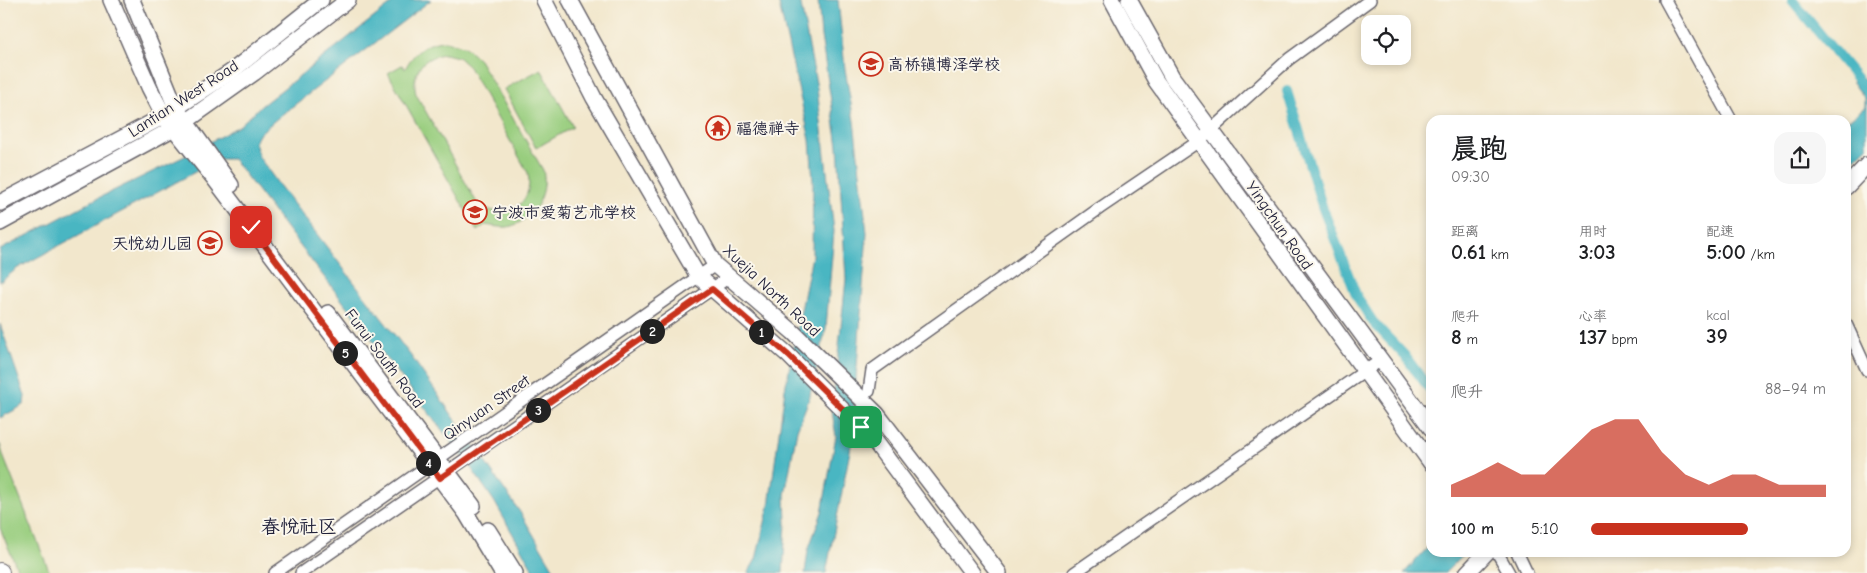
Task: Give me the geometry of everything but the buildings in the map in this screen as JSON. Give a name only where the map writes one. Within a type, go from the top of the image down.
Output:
[{"type":"street","points":[[111,0],[149,87],[179,126]]},
{"type":"street","points":[[132,0],[170,112]]},
{"type":"street","name":"Lantian West Road","points":[[0,203],[170,112],[231,72],[321,0]]},
{"type":"street","name":"Lantian West Road","points":[[0,223],[179,126],[254,73],[348,0]]},
{"type":"street","points":[[544,0],[594,98],[698,276],[787,354],[875,442],[972,573]]},
{"type":"street","name":"Xuejia North Road","points":[[570,0],[616,89],[715,265],[867,396],[999,573]]},
{"type":"street","name":"Yingchun Road","points":[[1112,0],[1156,81],[1426,456]]},
{"type":"street","name":"Yingchun Road","points":[[1129,0],[1172,77],[1426,421]]},
{"type":"street","points":[[867,396],[872,370],[1100,208],[1199,141],[1289,59],[1370,0]]},
{"type":"street","points":[[1664,0],[1727,115]]},
{"type":"street","name":"Furui South Road","points":[[179,126],[440,459],[470,501],[515,573]]},
{"type":"street","points":[[1851,182],[1867,165]]},
{"type":"street","name":"Qinyuan Street","points":[[275,573],[715,265]]},
{"type":"street","name":"Qinyuan Street","points":[[301,573],[729,277]]},
{"type":"street","points":[[1851,335],[1867,370]]},
{"type":"street","points":[[1074,573],[1381,360]]},
{"type":"street","name":"Furui South Road","points":[[449,471],[466,513],[502,573]]},
{"type":"street","points":[[1467,573],[1481,557]]},
{"type":"street","points":[[1500,557],[1509,573]]},
{"type":"street","points":[[1519,557],[1527,573]]},
{"type":"green space","points":[[446,41],[465,47],[479,60],[543,170],[544,189],[537,206],[532,213],[517,224],[508,227],[485,225],[477,231],[388,73],[402,65],[405,69],[421,49]],"holes":[[[445,54],[458,57],[469,67],[528,173],[529,185],[527,194],[515,208],[497,211],[487,209],[477,203],[416,94],[415,79],[420,66],[437,55]]]},
{"type":"green space","points":[[541,69],[573,127],[536,148],[504,89]]},
{"type":"green space","points":[[0,444],[50,573],[19,573],[0,528]]},
{"type":"water","points":[[396,0],[431,0],[260,133],[255,142],[259,157],[411,356],[520,512],[556,573],[535,573],[494,501],[469,465],[233,159],[219,159],[18,268],[0,282],[0,250],[92,201],[183,157],[239,126],[261,106]]},
{"type":"water","points":[[778,0],[800,0],[817,88],[834,231],[826,328],[809,399],[797,430],[785,495],[786,523],[783,573],[748,573],[756,559],[769,506],[785,389],[812,256],[813,181],[810,140]]},
{"type":"water","points":[[818,0],[838,0],[845,69],[854,121],[867,233],[851,446],[826,573],[805,573],[808,550],[822,512],[836,436],[832,411],[846,279],[838,146],[821,36]]},
{"type":"water","points":[[1859,75],[1867,81],[1867,147],[1851,162],[1851,118],[1865,107],[1865,99],[1852,81]]},
{"type":"water","points":[[0,324],[25,396],[24,405],[0,418]]},
{"type":"water","points":[[1426,549],[1426,557],[1461,557],[1445,573],[1404,573]]},
{"type":"waterway","points":[[1792,0],[1867,91]]},
{"type":"waterway","points":[[1287,91],[1323,209],[1357,297],[1373,322],[1405,356],[1426,384]]},
{"type":"place","name":"高桥镇博泽学校","points":[[871,64]]},
{"type":"place","name":"福德禅寺","points":[[718,128]]},
{"type":"place","name":"宁波市爱菊艺术学校","points":[[475,212]]},
{"type":"place","name":"天悦幼儿园","points":[[210,243]]},
{"type":"district","name":"春悦社区","points":[[299,526]]},
{"type":"route","points":[[251,227],[440,478],[712,289],[787,354],[861,427]]}]
